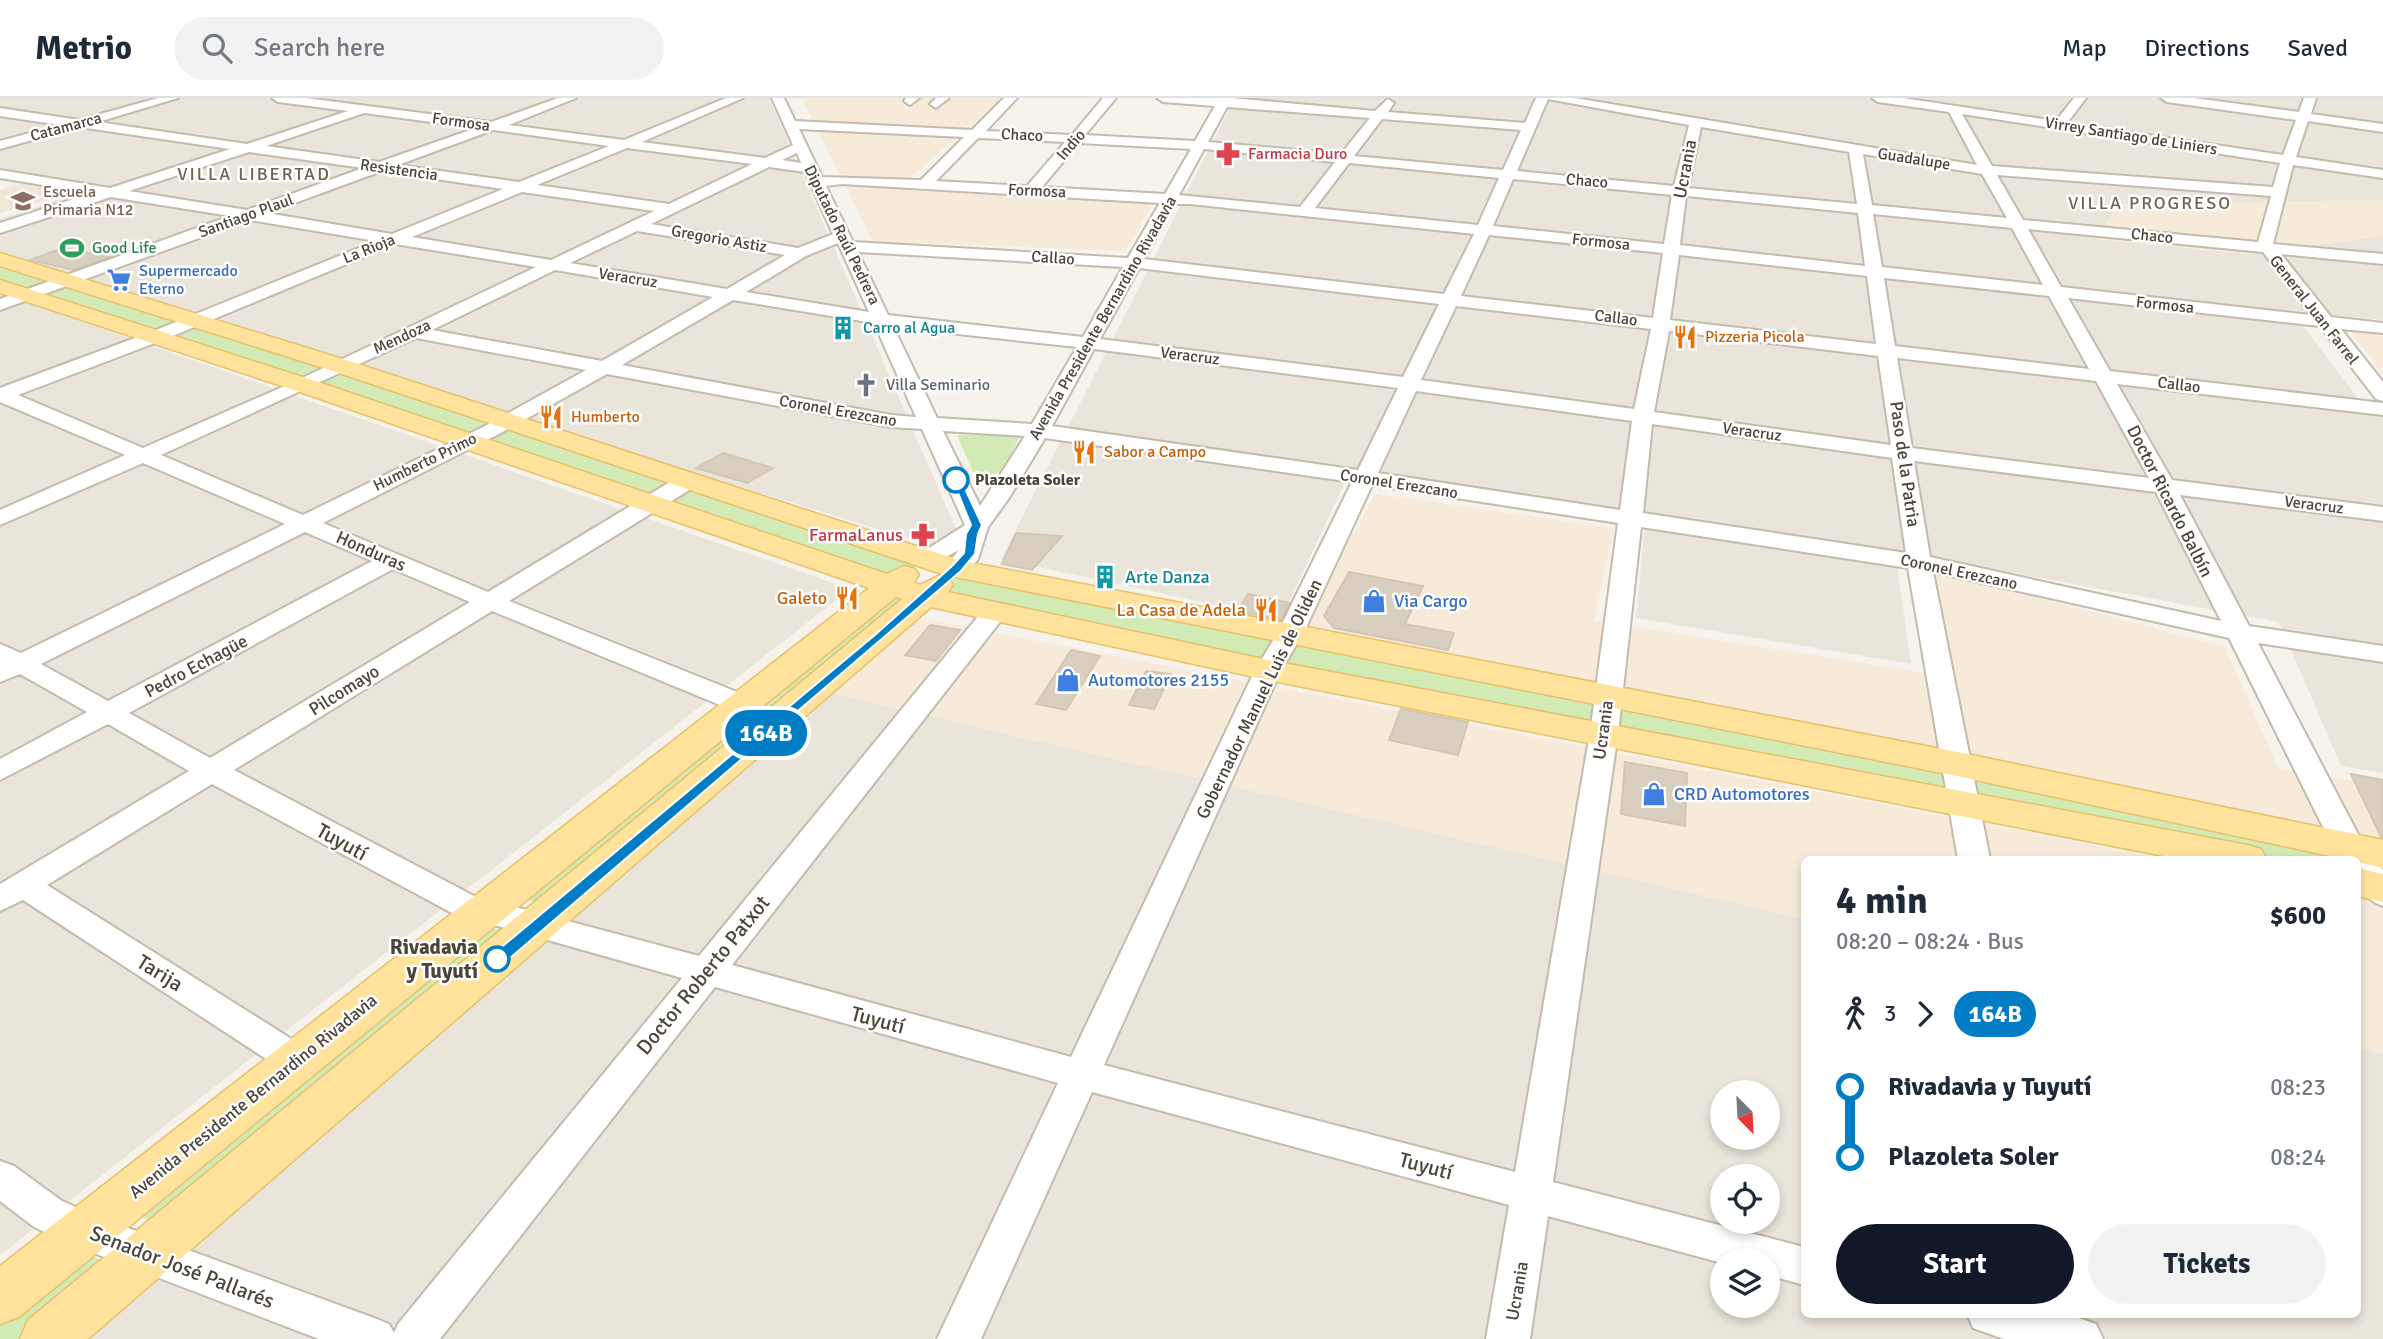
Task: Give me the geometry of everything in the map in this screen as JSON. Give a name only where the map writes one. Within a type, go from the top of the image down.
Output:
[{"type":"main road","points":[[0,259],[509,420],[956,569],[1957,764],[2301,856]]},
{"type":"main road","points":[[0,286],[303,385],[908,591],[993,613],[1268,670],[2232,856]]},
{"type":"main road","name":"Avenida Presidente Bernardino Rivadavia","points":[[47,1339],[537,925],[908,591],[924,559]]},
{"type":"main road","name":"Avenida Presidente Bernardino Rivadavia","points":[[0,1299],[742,704],[908,591],[956,569]]},
{"type":"street","name":"Catamarca","points":[[0,145],[172,98]]},
{"type":"street","name":"Formosa","points":[[278,98],[764,162],[814,175],[924,185],[1172,199],[1671,249],[2383,328]]},
{"type":"street","points":[[0,228],[401,98]]},
{"type":"street","name":"Santiago Plaul","points":[[0,305],[570,98]]},
{"type":"street","name":"La Rioja","points":[[0,395],[157,336],[737,98]]},
{"type":"street","name":"Diputado Raúl Pedrera","points":[[778,98],[931,425],[974,529]]},
{"type":"street","points":[[924,185],[1010,98]]},
{"type":"street","name":"Indio","points":[[1031,191],[1110,98]]},
{"type":"street","points":[[1163,98],[1226,99],[1529,127]]},
{"type":"street","points":[[1304,212],[1392,98]]},
{"type":"street","name":"Gobernador Manuel Luis de Oliden","points":[[959,1339],[1268,670],[1290,634],[1365,478],[1483,231],[1542,98]]},
{"type":"street","name":"Guadalupe","points":[[1553,98],[1989,170],[2278,192]]},
{"type":"street","points":[[1627,111],[1648,98]]},
{"type":"street","name":"Virrey Santiago de Liniers","points":[[1878,98],[2383,174]]},
{"type":"street","points":[[2059,125],[2080,98]]},
{"type":"street","points":[[2167,98],[2383,128]]},
{"type":"street","name":"General Juan Farrel","points":[[2310,98],[2278,192],[2265,240],[2266,249],[2383,395]]},
{"type":"street","name":"Avenida Presidente Bernardino Rivadavia","points":[[924,559],[974,529],[998,498],[1172,199],[1226,99]]},
{"type":"street","name":"Doctor Ricardo Balbín","points":[[1952,109],[2059,294],[2164,485],[2237,631],[2372,875]]},
{"type":"street","name":"Resistencia","points":[[0,112],[673,209]]},
{"type":"street","name":"Ucrania","points":[[1508,1339],[1604,733],[1643,417],[1661,323],[1680,190],[1696,122]]},
{"type":"street","name":"Chaco","points":[[790,125],[1200,145],[2017,222],[2383,260]]},
{"type":"street","name":"Mendoza","points":[[0,518],[303,385],[799,147]]},
{"type":"street","name":"Paso de la Patria","points":[[1856,150],[1905,453],[1919,562],[1973,856]]},
{"type":"street","name":"Veracruz","points":[[0,174],[883,320],[1410,384],[1905,453],[2383,514]]},
{"type":"street","name":"Gregorio Astiz","points":[[637,226],[800,253]]},
{"type":"street","name":"Humberto Primo","points":[[7,663],[509,420],[604,368],[800,253],[845,242]]},
{"type":"street","name":"Callao","points":[[845,242],[1135,263],[2383,409]]},
{"type":"street","name":"Coronel Erezcano","points":[[413,332],[891,421],[1040,429],[1919,562],[2237,631],[2383,654]]},
{"type":"street","name":"Honduras","points":[[0,395],[488,601],[742,704]]},
{"type":"street","name":"Pilcomayo","points":[[11,892],[688,481]]},
{"type":"street","name":"Avenida Presidente Bernardino Rivadavia","points":[[956,569],[970,554],[974,529]]},
{"type":"street","name":"Pedro Echagüe","points":[[0,771],[392,560]]},
{"type":"street","name":"Doctor Roberto Patxot","points":[[413,1339],[993,613]]},
{"type":"street","name":"Tuyutí","points":[[7,663],[109,712],[443,897],[484,912],[1083,1075],[1801,1265]]},
{"type":"street","name":"Tarija","points":[[11,892],[296,1060]]},
{"type":"street","name":"Senador José Pallarés","points":[[0,1178],[48,1214],[85,1231],[374,1339]]},
{"type":"street","points":[[2006,1318],[2063,1331]]},
{"type":"shaded area","points":[[0,98],[769,98],[968,557],[0,258],[0,219],[101,186],[7,170],[0,172]]},
{"type":"shaded area","points":[[802,98],[1003,98],[896,190],[1153,203],[1125,251],[873,241]]},
{"type":"shaded area","points":[[1235,98],[2383,98],[2383,200],[2118,204],[2097,239],[2249,254],[2383,236],[2383,320],[2291,310],[2369,413],[2383,415],[2383,773],[2341,766],[2279,622],[1895,551],[1911,664],[1636,618],[1645,526],[1345,482],[1281,619],[1001,559]]},
{"type":"shaded area","name":"Escuela Primaria N12","points":[[23,183],[74,193],[0,213],[0,190]]},
{"type":"shaded area","points":[[2383,200],[2383,236],[2249,254],[2096,239],[2118,204]]},
{"type":"shaded area","points":[[0,293],[850,589],[0,1255]]},
{"type":"shaded area","points":[[2350,330],[2383,333],[2383,374]]},
{"type":"shaded area","points":[[1376,494],[1614,528],[1594,621],[1952,677],[1919,566],[2225,647],[2278,768],[2383,786],[2383,840],[1301,626]]},
{"type":"shaded area","points":[[892,613],[2148,856],[1801,856],[1801,918],[805,687]]},
{"type":"shaded area","points":[[805,687],[1801,918],[1801,1318],[2361,1318],[2361,1049],[2383,1054],[2383,1339],[45,1339]]},
{"type":"shaded area","points":[[2361,898],[2383,902],[2383,1054],[2361,1049]]},
{"type":"green space","points":[[0,259],[924,559],[890,586],[0,286]]},
{"type":"green space","points":[[957,435],[1020,435],[1004,470],[990,476],[973,472]]},
{"type":"green space","points":[[956,569],[2383,854],[2383,888],[2361,883],[2361,856],[2232,856],[926,597]]},
{"type":"green space","points":[[895,596],[906,599],[538,904],[526,898]]},
{"type":"green space","points":[[501,928],[504,932],[150,1222],[143,1218],[141,1210],[485,930]]},
{"type":"green space","points":[[89,1253],[103,1263],[24,1339],[0,1339],[0,1317]]},
{"type":"building","points":[[63,248],[109,257],[74,270],[30,260]]},
{"type":"building","points":[[723,453],[773,468],[747,483],[696,468]]},
{"type":"building","points":[[1016,533],[1062,536],[1032,570],[1002,564]]},
{"type":"building","name":"Via Cargo","points":[[1349,572],[1423,586],[1405,624],[1454,633],[1448,650],[1334,628],[1324,616]]},
{"type":"building","name":"La Casa de Adela","points":[[1248,594],[1290,603],[1281,620],[1238,611]]},
{"type":"building","points":[[930,625],[960,630],[936,661],[905,655]]},
{"type":"building","name":"Automotores 2155","points":[[1071,650],[1100,656],[1066,710],[1036,704]]},
{"type":"building","points":[[1146,671],[1171,674],[1154,709],[1129,705]]},
{"type":"building","points":[[1401,709],[1468,722],[1458,755],[1389,740]]},
{"type":"building","name":"CRD Automotores","points":[[1625,762],[1687,773],[1685,826],[1621,814]]},
{"type":"building","points":[[2351,774],[2383,780],[2383,837],[2381,837]]},
{"type":"bus line","name":"164B","points":[[497,959],[956,569],[970,554],[976,525],[956,480]]},
{"type":"place","name":"Farmacia Duro","points":[[1228,154]]},
{"type":"place","name":"Escuela Primaria N12","points":[[23,201]]},
{"type":"place","name":"Good Life","points":[[72,248]]},
{"type":"place","name":"Supermercado Eterno","points":[[119,280]]},
{"type":"place","name":"Carro al Agua","points":[[843,328]]},
{"type":"place","name":"Pizzeria Picola","points":[[1685,337]]},
{"type":"place","name":"Villa Seminario","points":[[866,385]]},
{"type":"place","name":"Humberto","points":[[551,417]]},
{"type":"place","name":"Sabor a Campo","points":[[1084,452]]},
{"type":"place","name":"Plazoleta Soler","points":[[956,480]]},
{"type":"place","name":"FarmaLanus","points":[[923,535]]},
{"type":"place","name":"Arte Danza","points":[[1105,577]]},
{"type":"place","name":"Galeto","points":[[847,598]]},
{"type":"place","name":"Via Cargo","points":[[1374,601]]},
{"type":"place","name":"La Casa de Adela","points":[[1266,610]]},
{"type":"place","name":"Automotores 2155","points":[[1068,680]]},
{"type":"place","name":"CRD Automotores","points":[[1654,794]]},
{"type":"place","name":"Rivadavia y Tuyutí","points":[[497,959]]},
{"type":"district","name":"VILLA LIBERTAD","points":[[254,174]]},
{"type":"district","name":"VILLA PROGRESO","points":[[2150,203]]}]
